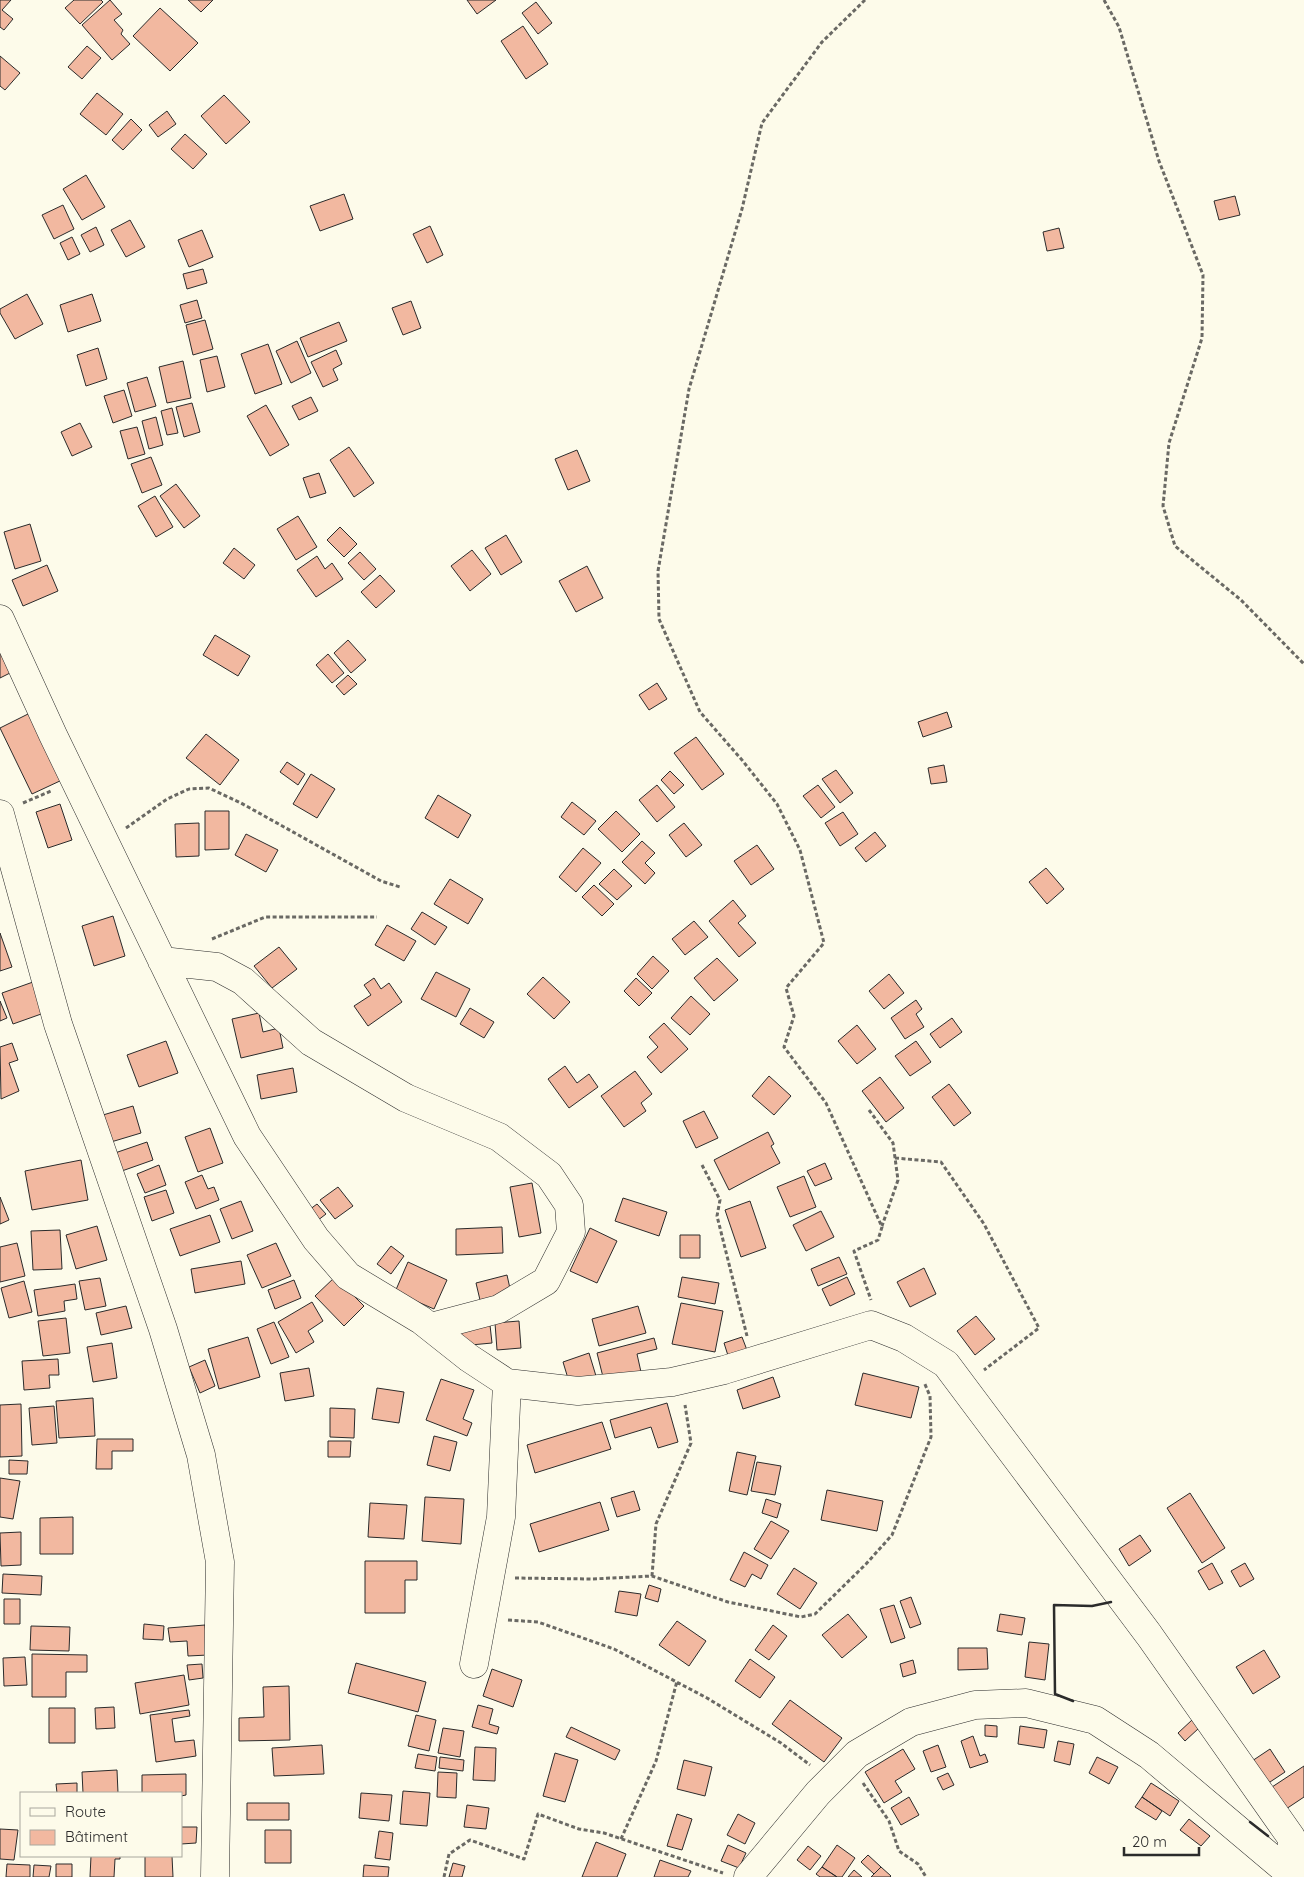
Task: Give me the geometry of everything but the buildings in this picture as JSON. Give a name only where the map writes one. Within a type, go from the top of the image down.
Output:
[{"type":"street","points":[[0,618],[75,781],[247,1136],[316,1239],[348,1276],[431,1328],[469,1358],[507,1383],[578,1390],[680,1380],[753,1361],[871,1325],[904,1338],[946,1364],[1149,1635],[1291,1837],[1295,1877]]},
{"type":"street","points":[[9,810],[58,1024],[163,1329],[202,1455],[220,1562],[215,1877]]},
{"type":"street","points":[[162,961],[217,967],[243,981],[311,1042],[406,1098],[499,1137],[549,1175],[569,1205],[571,1232],[546,1280],[499,1309],[431,1328]]},
{"type":"street","points":[[474,1664],[501,1518],[507,1383]]},
{"type":"street","points":[[738,1876],[857,1754],[912,1722],[975,1705],[1026,1703],[1095,1720],[1149,1755],[1295,1877]]},
{"type":"path","points":[[865,0],[822,42],[762,123],[742,209],[689,389],[658,571],[659,619],[700,712],[777,804],[800,850],[824,943],[786,988],[794,1016],[784,1047],[826,1103],[882,1227]]},
{"type":"path","points":[[1104,0],[1118,27],[1158,161],[1203,276],[1202,338],[1169,443],[1162,506],[1175,546],[1241,600],[1304,664]]},
{"type":"path","points":[[9,810],[75,781]]},
{"type":"path","points":[[105,843],[167,799],[189,789],[209,788],[240,803],[380,881],[400,887]]},
{"type":"path","points":[[205,943],[265,917],[377,917]]},
{"type":"path","points":[[869,1110],[893,1144],[898,1180],[878,1240],[854,1251],[876,1314],[871,1325]]},
{"type":"path","points":[[895,1158],[941,1162],[984,1224],[1039,1328],[963,1386]]},
{"type":"path","points":[[702,1165],[720,1200],[716,1216],[731,1275],[737,1289],[753,1361]]},
{"type":"path","points":[[652,1576],[656,1524],[691,1443],[680,1380]]},
{"type":"path","points":[[491,1578],[592,1579],[652,1576],[728,1602],[801,1617],[816,1614],[866,1564],[892,1534],[931,1436],[930,1396],[923,1380]]},
{"type":"path","points":[[483,1618],[538,1622],[614,1649],[677,1681],[781,1743],[840,1771],[889,1821],[899,1851],[918,1864],[926,1877]]},
{"type":"path","points":[[621,1838],[656,1761],[677,1681]]},
{"type":"path","points":[[444,1877],[449,1854],[470,1840],[524,1859],[538,1814],[579,1829],[621,1838],[738,1876]]},
{"type":"wall","points":[[1073,1701],[1055,1694],[1054,1605],[1092,1606],[1111,1602]]},
{"type":"wall","points":[[1250,1822],[1268,1836]]}]
